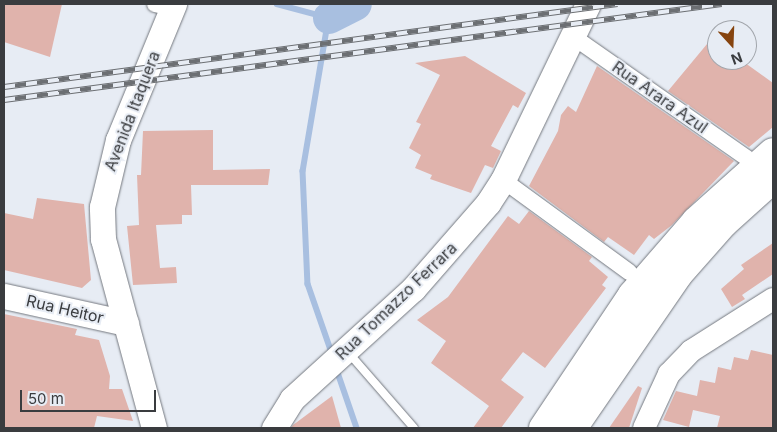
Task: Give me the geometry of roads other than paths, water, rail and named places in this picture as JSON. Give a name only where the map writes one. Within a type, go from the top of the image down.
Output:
[{"type":"highway","points":[[543,428],[632,295],[696,221],[773,152]]},
{"type":"highway","points":[[573,428],[678,276],[724,223],[773,179]]},
{"type":"main road","name":"Rua Tomazzo Ferrara","points":[[274,428],[292,399],[344,352],[456,243],[504,180],[588,4]]},
{"type":"main road","name":"Avenida Itaquera","points":[[154,428],[126,323],[112,280],[103,239],[107,175],[167,5]]},
{"type":"main road","points":[[79,313],[98,299],[112,280]]},
{"type":"main road","name":"Rua Heitor","points":[[4,296],[126,323]]},
{"type":"street","name":"Rua Arara Azul","points":[[572,36],[747,158]]},
{"type":"street","points":[[504,180],[629,272]]},
{"type":"street","points":[[644,428],[669,374],[691,351],[768,306]]},
{"type":"lane","points":[[344,352],[414,428]]},
{"type":"waterway","points":[[277,4],[329,18],[303,171],[308,284],[332,353]]},
{"type":"waterway","points":[[329,18],[356,4]]},
{"type":"waterway","points":[[336,367],[357,428]]},
{"type":"railway","points":[[4,87],[617,4]]},
{"type":"railway","points":[[4,100],[722,4]]}]
